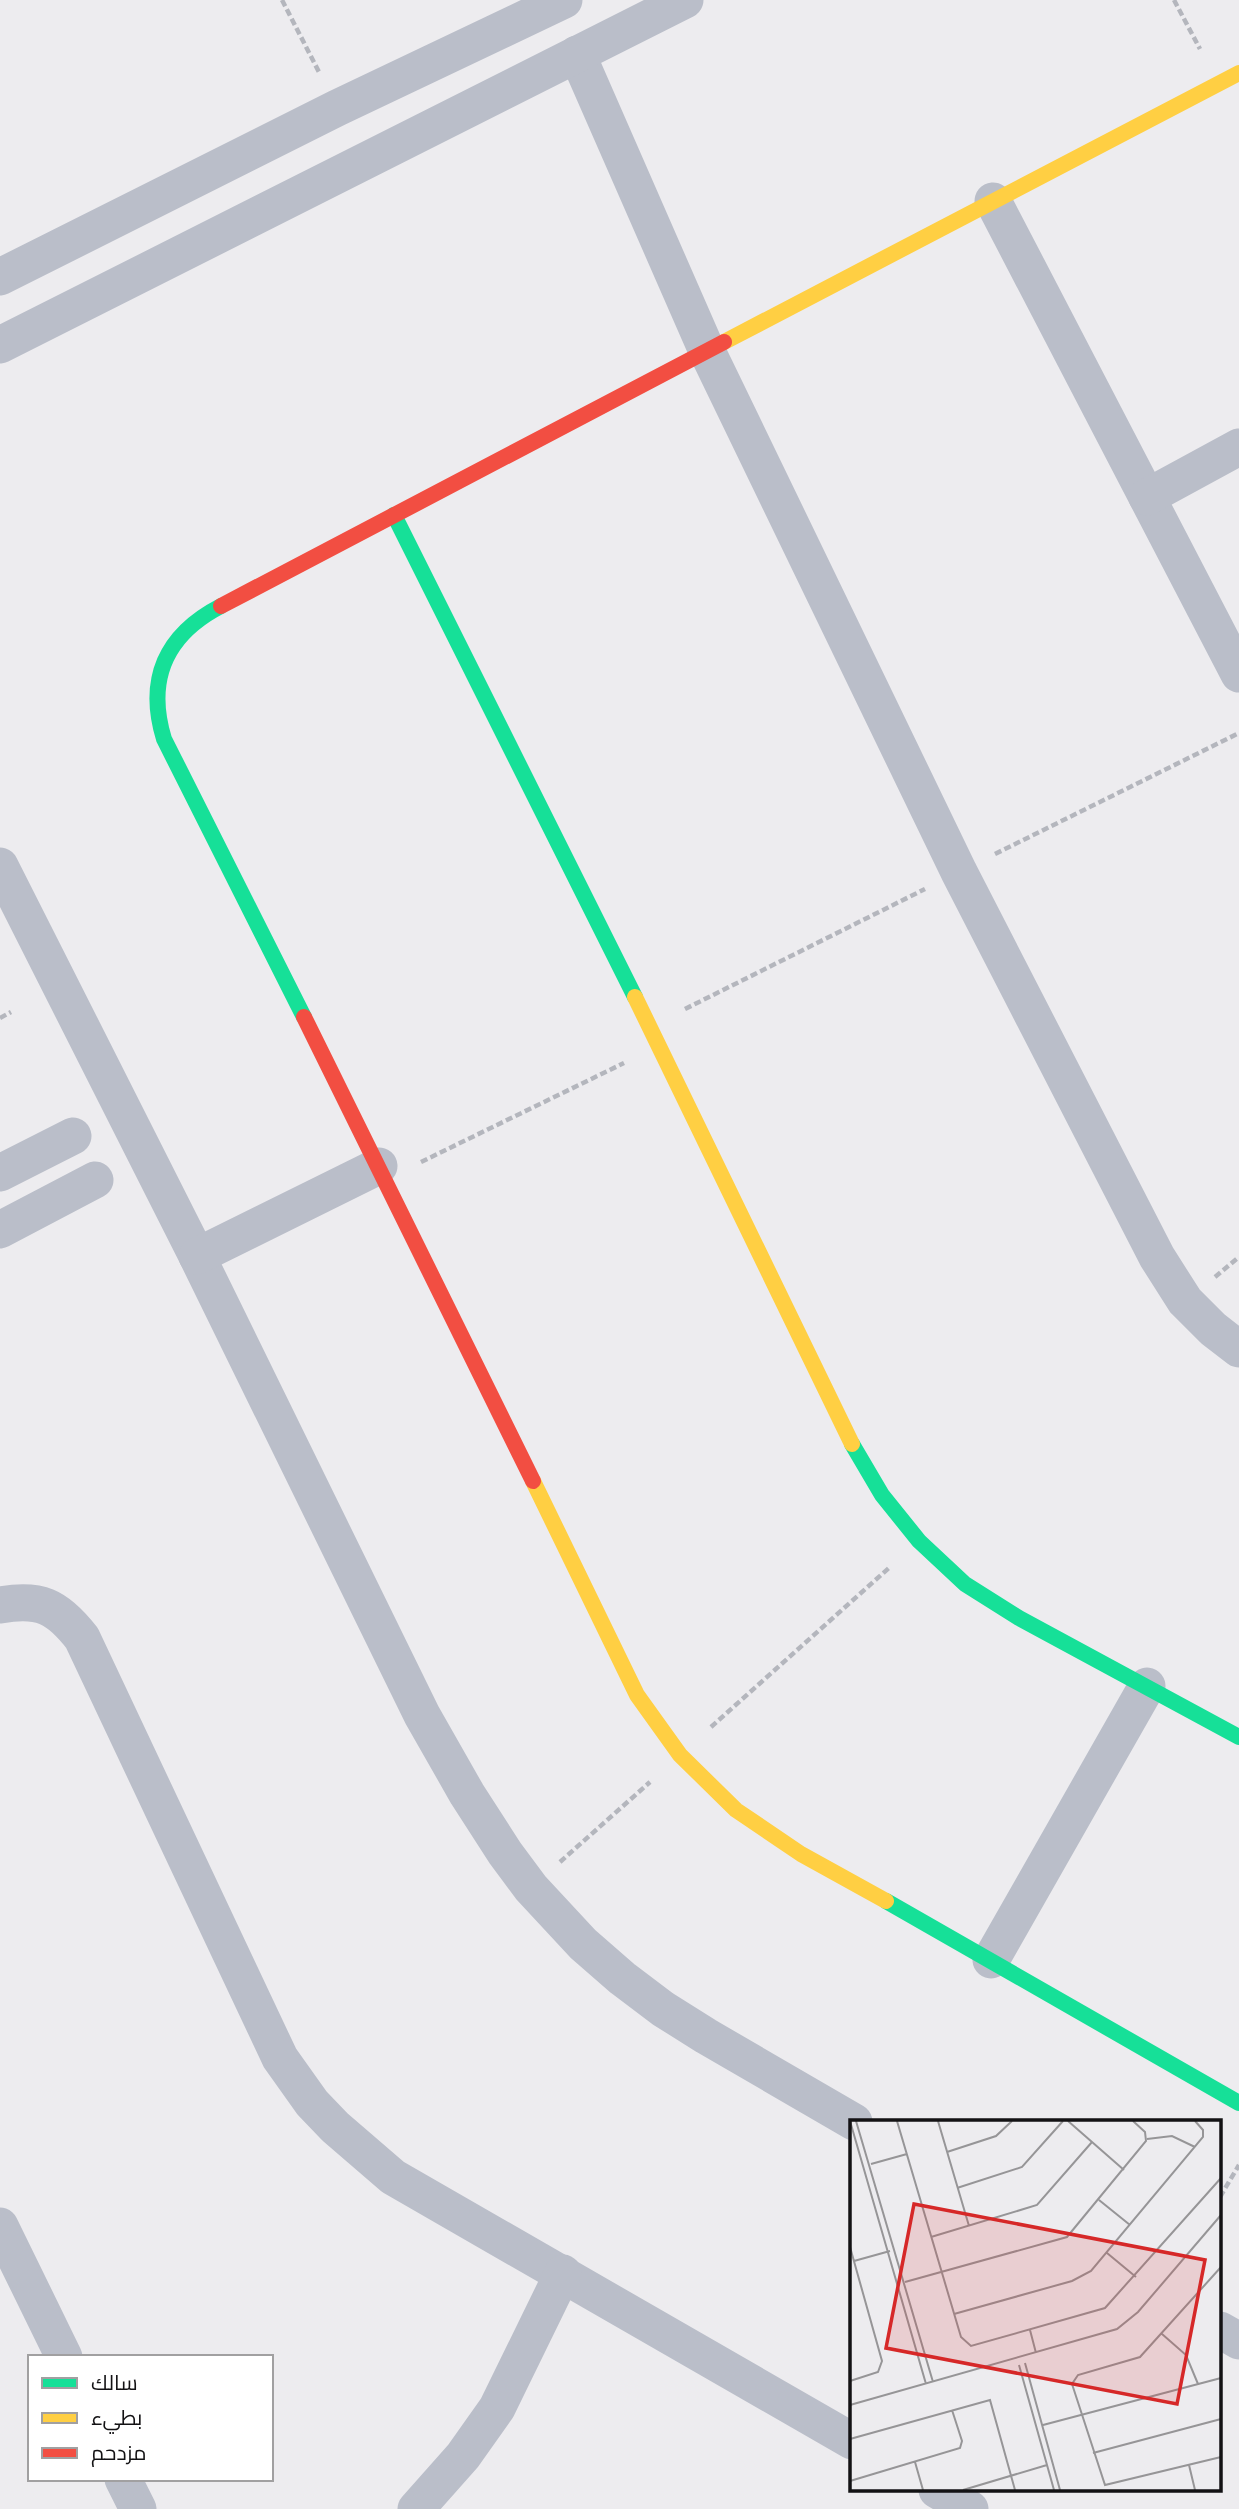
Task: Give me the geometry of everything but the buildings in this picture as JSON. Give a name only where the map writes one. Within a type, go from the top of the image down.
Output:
[{"type":"street","points":[[0,277],[337,108],[564,0]]},
{"type":"street","points":[[0,345],[685,0]]},
{"type":"street","points":[[577,54],[707,351],[959,872],[1157,1257],[1185,1301],[1213,1329],[1239,1349]]},
{"type":"street","points":[[1239,73],[214,609],[190,625],[170,648],[158,677],[156,708],[164,739],[382,1173],[636,1695],[680,1755],[736,1810],[801,1854],[1239,2103]]},
{"type":"street","points":[[993,201],[1239,674]]},
{"type":"street","points":[[1147,497],[1239,447]]},
{"type":"street","points":[[394,515],[659,1046],[851,1443],[881,1495],[919,1541],[965,1584],[1019,1618],[1239,1737]]},
{"type":"street","points":[[0,866],[197,1256],[422,1715],[467,1794],[531,1888],[583,1944],[663,2009],[851,2120]]},
{"type":"street","points":[[0,1173],[73,1136]]},
{"type":"street","points":[[197,1256],[382,1173]]},
{"type":"street","points":[[0,1230],[95,1180]]},
{"type":"street","points":[[0,1605],[23,1601],[47,1606],[67,1619],[82,1638],[281,2059],[312,2103],[335,2127],[393,2177],[850,2440]]},
{"type":"street","points":[[991,1960],[1147,1686]]},
{"type":"street","points":[[0,2226],[63,2355]]},
{"type":"street","points":[[416,2509],[463,2456],[497,2408],[563,2273]]},
{"type":"street","points":[[1222,2331],[1239,2341]]},
{"type":"street","points":[[124,2481],[138,2509]]},
{"type":"street","points":[[940,2492],[970,2509]]},
{"type":"path","points":[[282,0],[337,108]]},
{"type":"path","points":[[1174,0],[1219,83]]},
{"type":"path","points":[[0,1018],[11,1012]]},
{"type":"path","points":[[382,1173],[659,1046]]},
{"type":"path","points":[[531,1888],[919,1541]]},
{"type":"path","points":[[1222,2194],[1239,2165]]},
{"type":"traffic: fast","points":[[394,515],[635,997]]},
{"type":"traffic: fast","points":[[221,606],[186,631],[165,661],[157,697],[159,718],[164,739],[304,1017]]},
{"type":"traffic: fast","points":[[852,1444],[882,1495],[919,1541],[965,1584],[1019,1618],[1239,1737]]},
{"type":"traffic: fast","points":[[886,1901],[1239,2103]]},
{"type":"traffic: slow","points":[[724,342],[1239,73]]},
{"type":"traffic: slow","points":[[635,997],[852,1444]]},
{"type":"traffic: slow","points":[[533,1481],[637,1695],[680,1755],[736,1810],[801,1854],[886,1901]]},
{"type":"traffic: jam","points":[[221,606],[724,342]]},
{"type":"traffic: jam","points":[[304,1017],[533,1481]]}]
